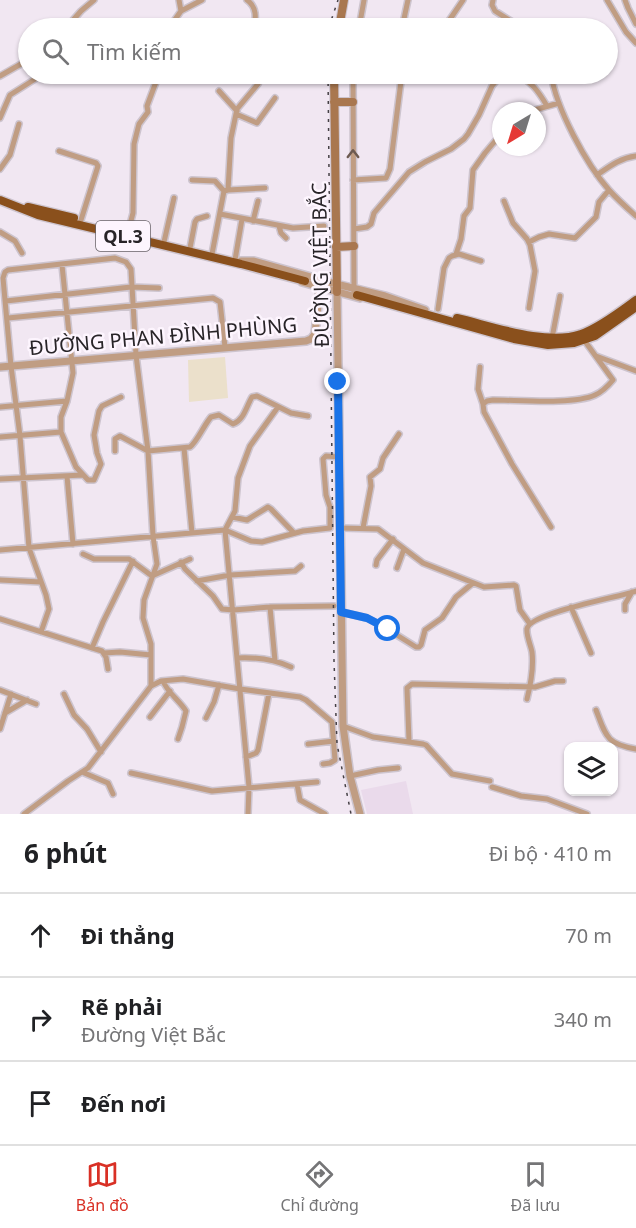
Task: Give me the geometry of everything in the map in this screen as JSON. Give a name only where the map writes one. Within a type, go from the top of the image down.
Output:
[{"type":"highway","name":"QL.3","points":[[4,202],[40,209],[239,262]]},
{"type":"highway","name":"QL.3","points":[[4,202],[38,215],[305,279]]},
{"type":"highway","points":[[356,293],[514,339],[538,344],[561,345],[583,337],[636,300]]},
{"type":"highway","points":[[425,312],[552,338],[595,336],[636,307]]},
{"type":"main road","points":[[341,18],[344,0]]},
{"type":"main road","name":"ĐƯỜNG VIỆT BẮC","points":[[334,84],[336,288]]},
{"type":"main road","points":[[334,102],[353,102]]},
{"type":"main road","points":[[336,248],[354,246]]},
{"type":"street","points":[[75,18],[94,0]]},
{"type":"street","points":[[179,0],[181,11]]},
{"type":"street","points":[[176,18],[181,11],[202,0]]},
{"type":"street","points":[[247,0],[254,6],[256,18]]},
{"type":"street","points":[[360,18],[364,0]]},
{"type":"street","points":[[404,18],[408,0]]},
{"type":"street","points":[[451,18],[463,0]]},
{"type":"street","points":[[493,0],[492,5],[495,11],[506,18]]},
{"type":"street","points":[[607,0],[618,18]]},
{"type":"street","points":[[625,0],[636,24]]},
{"type":"street","points":[[618,19],[636,43]]},
{"type":"street","points":[[0,76],[18,66]]},
{"type":"street","points":[[0,118],[9,95],[27,84]]},
{"type":"street","points":[[128,232],[133,213],[134,144],[139,124],[147,112],[155,84]]},
{"type":"street","points":[[212,254],[226,190],[236,112],[239,105],[258,84]]},
{"type":"street","points":[[242,219],[239,262],[253,269],[356,293],[353,84]]},
{"type":"street","points":[[353,180],[386,178],[390,169],[401,84]]},
{"type":"street","points":[[354,229],[371,224],[374,213],[409,172],[453,148],[464,139],[479,115],[494,84]]},
{"type":"street","points":[[530,84],[537,89],[547,106],[560,103]]},
{"type":"street","points":[[554,84],[578,145],[609,190],[636,216]]},
{"type":"street","points":[[219,91],[236,112],[257,123],[275,98]]},
{"type":"street","points":[[0,93],[9,95]]},
{"type":"street","points":[[0,169],[10,155],[19,124]]},
{"type":"street","points":[[456,254],[464,216],[470,208],[473,170],[492,145]]},
{"type":"street","points":[[58,151],[96,163],[98,166],[81,220]]},
{"type":"street","points":[[597,175],[621,159],[636,156]]},
{"type":"street","points":[[192,180],[215,181],[226,190],[265,188]]},
{"type":"street","points":[[529,242],[549,234],[574,238],[596,217],[599,202],[609,190]]},
{"type":"street","points":[[164,242],[174,198]]},
{"type":"street","points":[[253,221],[258,201]]},
{"type":"street","points":[[504,201],[513,223],[529,242],[535,270],[530,308]]},
{"type":"street","points":[[220,214],[293,228],[324,226]]},
{"type":"street","points":[[190,249],[195,222],[207,216]]},
{"type":"street","points":[[279,226],[286,238]]},
{"type":"street","points":[[0,232],[15,241],[22,253]]},
{"type":"street","points":[[438,309],[445,264],[449,258],[456,254],[464,254],[481,261]]},
{"type":"street","points":[[41,632],[49,609],[29,549],[20,436],[3,278],[8,270],[115,258],[126,262],[131,268],[136,355],[148,451],[157,564],[144,600],[143,618],[151,641],[151,686]]},
{"type":"street","points":[[62,265],[73,373],[61,417],[61,432],[76,467],[88,480],[94,480],[101,464],[94,435],[99,411],[102,406],[121,397]]},
{"type":"street","name":"ĐƯỜNG PHAN ĐÌNH PHÙNG","points":[[0,367],[311,339],[315,334],[320,283]]},
{"type":"street","points":[[6,301],[131,287],[159,288]]},
{"type":"street","name":"ĐƯỜNG VIỆT BẮC","points":[[336,288],[343,726],[350,776],[360,814]]},
{"type":"street","points":[[552,338],[560,296]]},
{"type":"street","points":[[8,318],[213,298],[220,302],[225,347]]},
{"type":"street","points":[[483,404],[493,400],[569,401],[602,392],[613,380],[583,337]]},
{"type":"street","points":[[595,356],[636,371]]},
{"type":"street","points":[[480,367],[478,389],[484,412],[512,464],[551,527]]},
{"type":"street","points":[[115,451],[115,439],[120,436],[148,451],[190,447],[211,417],[219,415],[233,424],[237,423],[252,397],[257,396],[291,413],[308,416]]},
{"type":"street","points":[[0,407],[67,401]]},
{"type":"street","points":[[248,814],[249,788],[225,530],[235,508],[238,478],[250,446],[278,407]]},
{"type":"street","points":[[0,438],[61,432]]},
{"type":"street","points":[[363,528],[371,486],[370,477],[380,469],[383,458],[399,434]]},
{"type":"street","points":[[184,448],[192,533]]},
{"type":"street","points":[[0,550],[225,530],[251,541],[262,542],[294,532],[330,528],[330,507],[326,495],[323,459],[326,456],[339,457]]},
{"type":"street","points":[[0,479],[83,475]]},
{"type":"street","points":[[67,476],[73,544]]},
{"type":"street","points":[[232,517],[247,520],[266,508],[270,508],[294,532]]},
{"type":"street","points":[[340,528],[378,529],[429,567],[484,587],[516,586],[520,610],[530,624]]},
{"type":"street","points":[[376,565],[377,560],[393,539]]},
{"type":"street","points":[[397,568],[404,549]]},
{"type":"street","points":[[83,554],[94,559],[127,559],[152,576]]},
{"type":"street","points":[[152,576],[190,559]]},
{"type":"street","points":[[92,648],[133,561]]},
{"type":"street","points":[[181,562],[185,569],[213,596],[221,608],[233,610],[334,606]]},
{"type":"street","points":[[197,580],[230,575],[295,571],[301,566]]},
{"type":"street","points":[[0,580],[41,582]]},
{"type":"street","points":[[341,612],[367,618],[419,647],[425,630],[442,618],[456,597],[473,583]]},
{"type":"street","points":[[527,699],[533,674],[527,629],[530,624],[554,612],[634,591]]},
{"type":"street","points":[[625,610],[625,604],[634,591]]},
{"type":"street","points":[[270,607],[275,661]]},
{"type":"street","points":[[571,607],[591,653]]},
{"type":"street","points":[[0,619],[104,653],[151,655]]},
{"type":"street","points":[[104,653],[108,669]]},
{"type":"street","points":[[237,658],[253,657],[291,667]]},
{"type":"street","points":[[24,814],[88,768],[151,686],[163,681],[183,679],[300,697],[306,700],[332,722],[335,760],[323,764]]},
{"type":"street","points":[[163,681],[165,687],[181,703],[186,713],[178,739]]},
{"type":"street","points":[[409,741],[407,688],[412,684],[536,687],[563,681]]},
{"type":"street","points":[[206,718],[219,685]]},
{"type":"street","points":[[0,690],[36,704]]},
{"type":"street","points":[[150,717],[170,691]]},
{"type":"street","points":[[246,757],[258,750],[269,693]]},
{"type":"street","points":[[0,729],[11,694]]},
{"type":"street","points":[[64,694],[74,714],[87,729],[101,752]]},
{"type":"street","points":[[5,713],[27,700]]},
{"type":"street","points":[[596,710],[606,737],[619,745],[636,749]]},
{"type":"street","points":[[343,726],[373,737],[426,745],[452,774],[491,784],[521,796],[547,799],[587,814]]},
{"type":"street","points":[[308,744],[334,741]]},
{"type":"street","points":[[350,776],[398,768]]},
{"type":"street","points":[[82,771],[108,783],[112,794]]},
{"type":"street","points":[[131,773],[212,791],[317,782]]},
{"type":"street","points":[[297,784],[300,800],[325,814]]},
{"type":"shaded area","points":[[225,357],[228,398],[189,402],[188,360]]},
{"type":"shaded area","points":[[406,781],[413,814],[367,814],[361,790]]},
{"type":"railway","points":[[332,18],[338,0]]},
{"type":"railway","points":[[328,84],[334,661],[337,744],[351,814]]},
{"type":"route","points":[[338,382],[341,612],[367,618],[388,629]]}]
